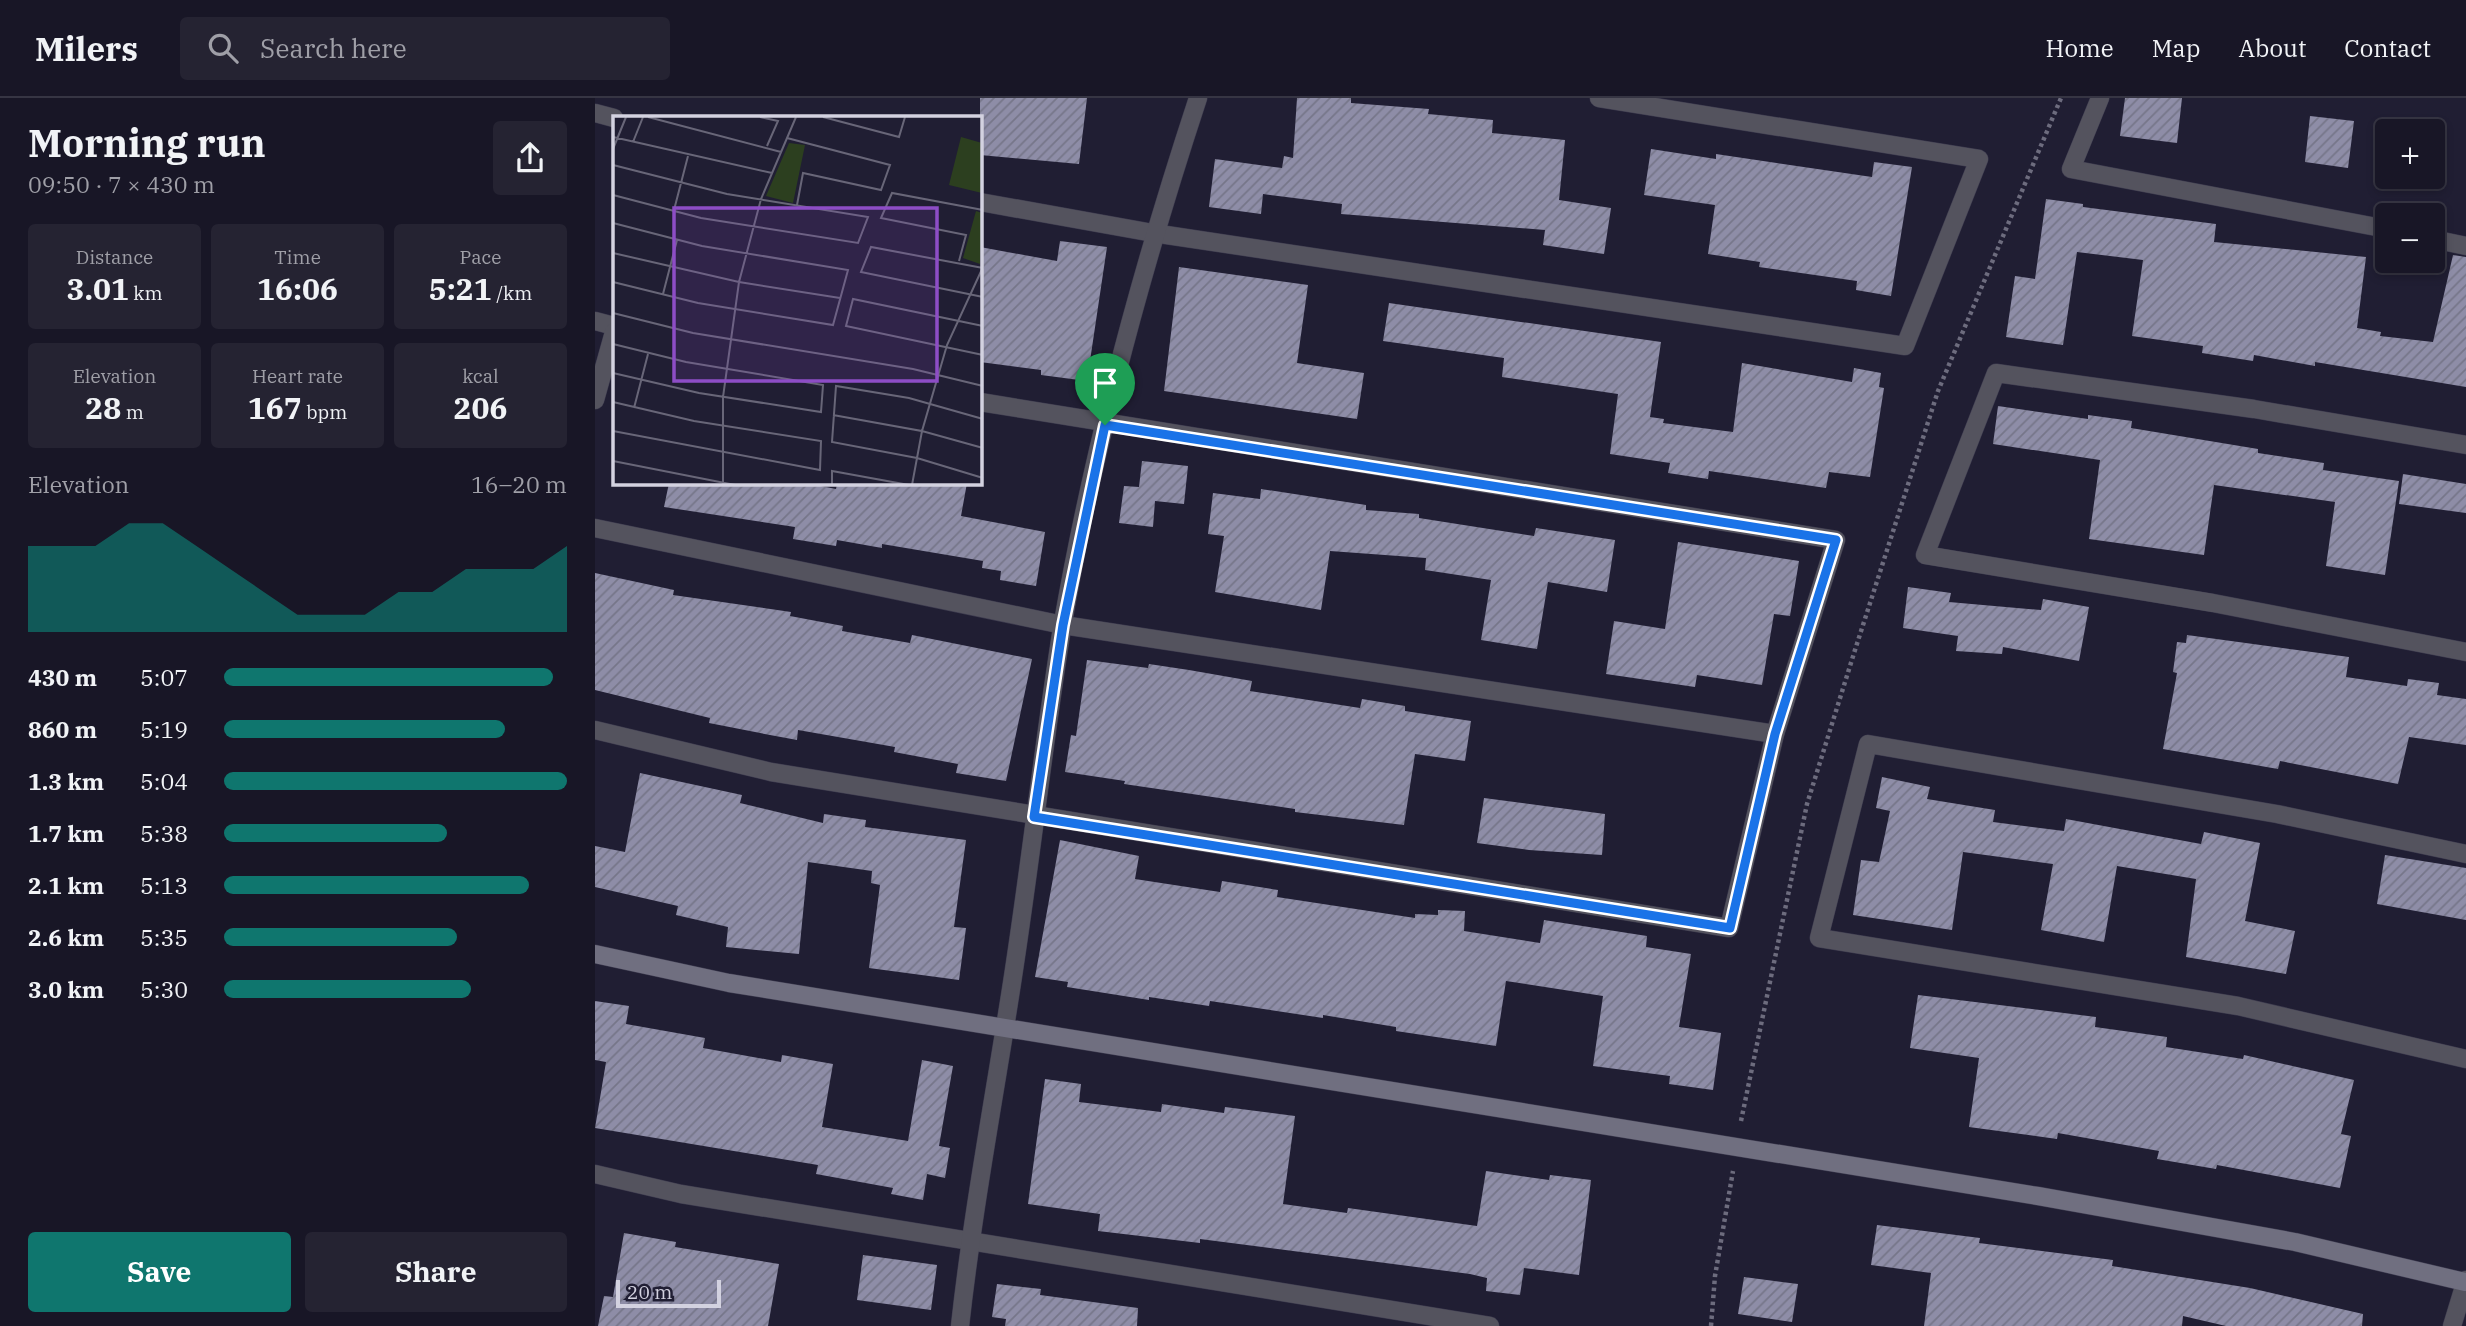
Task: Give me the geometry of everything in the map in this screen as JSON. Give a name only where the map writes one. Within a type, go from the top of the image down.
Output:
[{"type":"street","points":[[598,98],[595,111],[613,118]]},
{"type":"street","points":[[960,1326],[969,1240],[1004,1028],[1063,625],[1105,425],[1153,233],[1198,98]]},
{"type":"street","points":[[982,202],[1153,233],[1906,346],[1979,159],[1599,98]]},
{"type":"street","points":[[2100,98],[2071,169],[2375,227]]},
{"type":"street","points":[[2445,242],[2466,246]]},
{"type":"street","points":[[595,321],[613,326]]},
{"type":"street","points":[[595,400],[613,336]]},
{"type":"street","points":[[2466,445],[2254,409],[1996,373],[1925,555],[2213,603],[2466,652]]},
{"type":"street","points":[[595,730],[771,772],[1034,817],[1730,928],[1775,734],[1836,540],[1105,425],[982,402]]},
{"type":"street","points":[[595,528],[1063,625],[1775,734]]},
{"type":"street","points":[[2466,854],[2277,814],[1868,744],[1819,938],[2238,1006],[2466,1059]]},
{"type":"street","points":[[595,954],[729,983],[2024,1194],[2295,1242],[2466,1282],[2452,1326]]},
{"type":"street","points":[[595,1174],[681,1194],[1490,1326]]},
{"type":"path","points":[[1711,1326],[1715,1276],[1736,1149],[1807,804],[1938,391],[2061,98]]},
{"type":"building","points":[[980,98],[1087,98],[1079,164],[982,155]]},
{"type":"building","points":[[1297,98],[1351,98],[1351,103],[1429,109],[1428,114],[1493,120],[1492,133],[1565,140],[1559,200],[1611,208],[1604,254],[1543,245],[1545,230],[1341,214],[1342,204],[1263,194],[1261,214],[1209,207],[1215,159],[1282,168],[1284,156],[1293,158]]},
{"type":"building","points":[[2125,98],[2182,98],[2177,143],[2120,136]]},
{"type":"building","points":[[2310,116],[2354,121],[2348,168],[2305,162]]},
{"type":"building","points":[[1651,149],[1716,159],[1716,154],[1872,177],[1874,162],[1912,167],[1891,296],[1856,290],[1857,281],[1759,267],[1760,262],[1708,254],[1715,205],[1644,195]]},
{"type":"building","points":[[2046,199],[2083,204],[2083,207],[2216,224],[2214,242],[2366,257],[2357,328],[2381,332],[2380,336],[2433,342],[2453,255],[2466,257],[2466,387],[2315,362],[2315,366],[2254,355],[2253,361],[2202,353],[2203,346],[2132,336],[2143,260],[2077,252],[2063,345],[2006,337],[2015,276],[2035,279]]},
{"type":"building","points":[[1060,241],[1107,247],[1087,381],[1041,375],[1041,370],[982,362],[982,247],[1057,261]]},
{"type":"building","points":[[1179,267],[1308,285],[1297,363],[1364,373],[1357,419],[1164,391]]},
{"type":"building","points":[[1389,303],[1661,342],[1650,417],[1664,419],[1663,423],[1733,432],[1742,363],[1852,382],[1854,368],[1881,373],[1879,387],[1884,388],[1870,477],[1829,472],[1826,488],[1709,471],[1708,479],[1668,473],[1670,463],[1610,454],[1618,394],[1502,377],[1504,358],[1383,341]]},
{"type":"building","points":[[1998,406],[2088,419],[2088,415],[2132,421],[2131,428],[2258,449],[2258,453],[2324,463],[2323,470],[2399,481],[2385,575],[2326,566],[2335,502],[2214,485],[2204,555],[2089,539],[2100,460],[1993,444]]},
{"type":"building","points":[[1142,461],[1188,466],[1184,504],[1155,501],[1153,527],[1119,523],[1124,486],[1139,487]]},
{"type":"building","points":[[2403,474],[2466,484],[2466,513],[2399,504]]},
{"type":"building","points":[[669,485],[815,485],[836,489],[837,485],[967,485],[961,516],[1045,532],[1036,586],[1000,580],[1001,571],[982,568],[983,561],[882,544],[882,548],[837,540],[836,546],[793,539],[795,527],[664,507]]},
{"type":"building","points":[[1261,489],[1366,505],[1366,510],[1419,514],[1419,518],[1534,536],[1536,528],[1615,540],[1607,592],[1548,582],[1537,649],[1481,640],[1491,580],[1425,570],[1426,558],[1330,551],[1321,610],[1215,592],[1224,536],[1208,534],[1213,493],[1260,499]]},
{"type":"building","points":[[1678,542],[1799,561],[1790,616],[1774,614],[1762,685],[1697,675],[1695,687],[1606,674],[1614,621],[1665,629]]},
{"type":"building","points":[[595,573],[674,590],[673,595],[791,612],[790,616],[843,626],[842,631],[910,643],[912,635],[1032,659],[1006,781],[956,773],[958,764],[894,752],[895,747],[798,730],[797,740],[770,735],[709,723],[710,718],[595,690]]},
{"type":"building","points":[[1908,587],[1951,593],[1949,602],[2041,610],[2043,599],[2089,607],[2079,661],[2003,647],[2002,654],[1956,651],[1958,636],[1903,628]]},
{"type":"building","points":[[2187,635],[2349,657],[2346,677],[2407,686],[2408,679],[2439,683],[2437,695],[2466,699],[2466,745],[2409,737],[2398,784],[2280,761],[2278,769],[2163,749],[2177,673],[2173,672],[2177,642],[2186,643]]},
{"type":"building","points":[[1087,660],[1189,670],[1252,681],[1250,691],[1360,708],[1362,699],[1405,706],[1405,711],[1471,721],[1465,761],[1415,754],[1404,825],[1295,812],[1295,809],[1124,784],[1125,781],[1065,772],[1071,735],[1076,736]]},
{"type":"building","points":[[640,773],[742,795],[740,803],[823,823],[824,814],[866,820],[865,827],[966,840],[954,927],[966,928],[959,980],[869,968],[880,885],[871,883],[872,871],[808,862],[799,954],[726,947],[728,927],[676,915],[678,906],[595,887],[595,846],[625,852]]},
{"type":"building","points":[[1882,777],[1930,787],[1927,799],[1995,810],[1993,822],[2064,831],[2066,819],[2201,844],[2204,832],[2260,843],[2245,921],[2295,931],[2286,974],[2186,957],[2196,879],[2117,866],[2104,942],[2041,930],[2053,864],[1963,852],[1952,930],[1853,915],[1861,860],[1879,862],[1890,811],[1876,808]]},
{"type":"building","points":[[1484,798],[1605,814],[1602,855],[1477,843]]},
{"type":"building","points":[[1060,840],[1139,856],[1135,879],[1220,892],[1222,881],[1278,890],[1277,897],[1415,918],[1415,914],[1438,915],[1438,910],[1465,911],[1464,931],[1540,943],[1544,920],[1647,936],[1646,947],[1691,954],[1679,1027],[1721,1033],[1713,1090],[1669,1084],[1670,1076],[1593,1066],[1603,996],[1506,981],[1496,1046],[1396,1031],[1396,1027],[1323,1015],[1323,1018],[1210,1001],[1209,1006],[1149,997],[1149,1000],[1067,987],[1068,982],[1035,977]]},
{"type":"building","points":[[2385,855],[2466,868],[2466,920],[2377,904]]},
{"type":"building","points":[[1918,995],[2096,1017],[2095,1027],[2167,1037],[2166,1047],[2243,1059],[2244,1055],[2354,1080],[2341,1134],[2351,1136],[2340,1188],[2217,1165],[2216,1169],[2157,1159],[2159,1151],[2058,1133],[2057,1139],[1969,1127],[1979,1058],[1910,1048]]},
{"type":"building","points":[[595,1001],[629,1006],[626,1024],[705,1038],[703,1048],[781,1062],[782,1055],[833,1064],[822,1127],[908,1141],[922,1060],[953,1066],[939,1146],[950,1148],[945,1178],[927,1174],[923,1200],[891,1194],[893,1188],[816,1174],[818,1165],[595,1128],[606,1062],[595,1060]]},
{"type":"building","points":[[1045,1079],[1081,1084],[1079,1102],[1161,1112],[1162,1104],[1224,1113],[1225,1107],[1295,1116],[1283,1204],[1347,1213],[1348,1208],[1477,1226],[1486,1171],[1549,1180],[1550,1175],[1591,1180],[1579,1275],[1524,1268],[1520,1295],[1486,1291],[1487,1278],[1470,1274],[1200,1239],[1200,1243],[1098,1231],[1100,1214],[1028,1204]]},
{"type":"building","points":[[1877,1225],[1980,1238],[1979,1243],[2113,1260],[2112,1266],[2250,1288],[2363,1314],[2362,1326],[2226,1326],[2183,1316],[2182,1326],[1924,1326],[1931,1273],[1871,1265]]},
{"type":"building","points":[[624,1233],[676,1242],[675,1247],[779,1264],[768,1326],[598,1326],[604,1296],[613,1297]]},
{"type":"building","points":[[863,1255],[937,1265],[931,1310],[857,1300]]},
{"type":"building","points":[[1744,1277],[1798,1284],[1792,1322],[1738,1314]]},
{"type":"building","points":[[997,1284],[1041,1289],[1040,1295],[1138,1308],[1137,1326],[1005,1326],[1006,1319],[992,1317]]},
{"type":"route","points":[[1105,425],[1836,540],[1775,734],[1730,928],[1034,817],[1063,625],[1105,425]]}]
